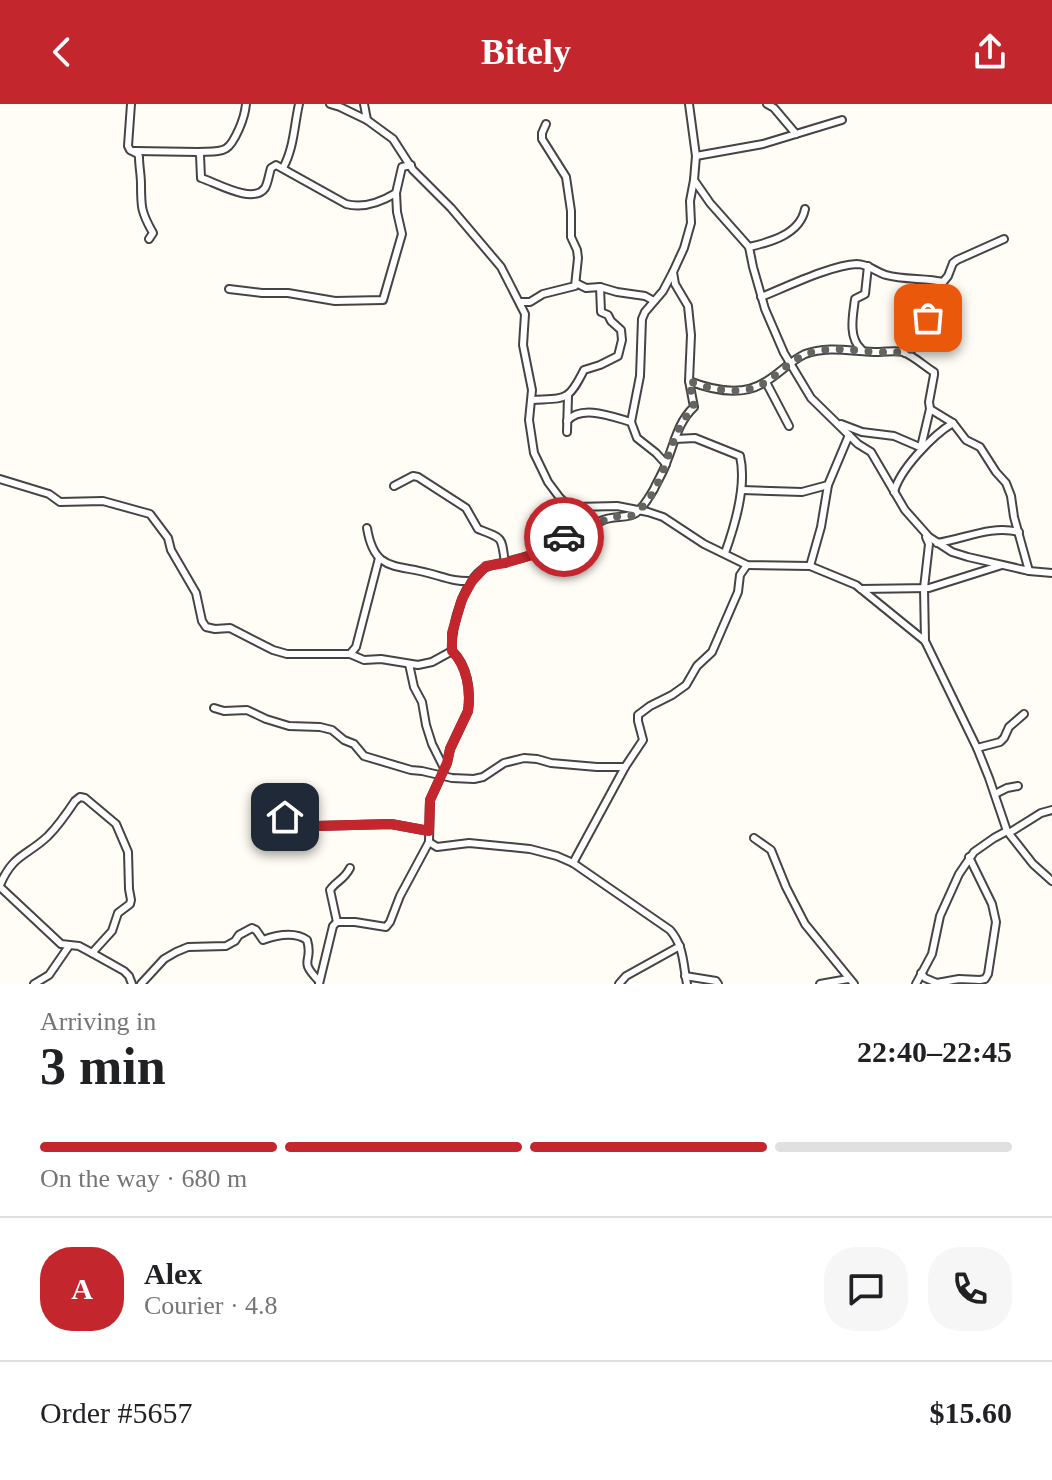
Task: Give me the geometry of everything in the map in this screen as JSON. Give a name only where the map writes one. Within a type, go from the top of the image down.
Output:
[{"type":"street","points":[[131,104],[130,150],[198,152],[221,151],[231,146],[245,116],[246,104]]},
{"type":"street","points":[[283,168],[291,154],[299,104]]},
{"type":"street","points":[[330,104],[385,131],[424,182],[501,267],[525,314],[523,345],[532,390],[529,420],[534,453],[560,498],[568,505],[583,508],[617,506],[663,517],[704,544],[747,565],[810,566],[861,589],[925,641]]},
{"type":"street","points":[[364,104],[367,120]]},
{"type":"street","points":[[666,464],[637,438],[631,422],[640,376],[642,319],[671,282],[691,223],[690,201],[696,156],[689,104]]},
{"type":"street","points":[[767,104],[796,134]]},
{"type":"street","points":[[696,156],[763,144],[842,120]]},
{"type":"street","points":[[521,302],[572,288],[576,283],[578,258],[571,237],[566,177],[542,139],[546,124]]},
{"type":"street","points":[[229,289],[288,293],[335,301],[383,300],[402,234],[396,193],[402,167],[398,145]]},
{"type":"street","points":[[135,151],[139,157],[142,181],[142,214],[153,233],[149,239]]},
{"type":"street","points":[[198,152],[201,178],[236,192],[259,193],[265,188],[273,166],[283,168],[346,204],[355,206],[382,202],[396,193]]},
{"type":"street","points":[[402,167],[411,165]]},
{"type":"street","points":[[694,180],[749,247],[761,297],[790,363],[811,398],[871,452],[905,510],[924,532],[952,552],[1029,571],[1052,573]]},
{"type":"street","points":[[749,247],[776,240],[791,231],[803,220],[805,209]]},
{"type":"street","points":[[905,353],[915,347],[920,338],[934,309],[936,292],[953,263],[1004,239]]},
{"type":"street","points":[[761,297],[808,278],[861,264],[885,274],[943,282]]},
{"type":"street","points":[[863,350],[855,343],[852,324],[855,299],[865,294],[868,266]]},
{"type":"street","points":[[319,983],[333,926],[337,922],[355,922],[386,927],[429,842],[430,800],[468,711],[465,668],[452,651],[452,633],[462,599],[472,581],[486,566],[532,555],[559,538],[587,531],[615,516],[631,516],[647,500],[666,464],[682,421],[694,404],[689,381],[691,335],[688,306],[671,282]]},
{"type":"street","points":[[576,283],[586,288],[600,287],[645,296],[654,301]]},
{"type":"street","points":[[532,400],[568,396],[574,391],[584,370],[617,357],[621,330],[608,315],[601,312],[600,287]]},
{"type":"street","points":[[689,381],[721,391],[751,389],[766,382],[790,363],[817,351],[905,353],[934,372],[922,448]]},
{"type":"street","points":[[766,382],[789,426]]},
{"type":"street","points":[[567,432],[568,396]]},
{"type":"street","points":[[930,409],[953,423],[966,440],[980,447],[1006,483],[1029,571]]},
{"type":"street","points":[[567,421],[574,414],[598,412],[631,422]]},
{"type":"street","points":[[838,422],[862,432],[894,436],[922,448]]},
{"type":"street","points":[[894,492],[899,477],[922,448],[953,423]]},
{"type":"street","points":[[810,566],[828,485],[849,435]]},
{"type":"street","points":[[675,439],[695,438],[737,454],[741,459],[742,490],[725,553]]},
{"type":"street","points":[[394,486],[413,476],[418,477],[466,508],[478,529],[498,537],[503,545],[505,563]]},
{"type":"street","points":[[0,479],[49,494],[60,502],[103,501],[150,514],[168,538],[171,550],[196,593],[206,627],[230,628],[287,654],[350,654],[364,660],[381,659],[409,664],[432,662],[452,651]]},
{"type":"street","points":[[742,490],[802,492],[828,485]]},
{"type":"street","points":[[559,538],[568,505]]},
{"type":"street","points":[[367,528],[370,544],[379,558],[393,567],[418,570],[455,582],[472,581]]},
{"type":"street","points":[[929,551],[937,543],[999,529],[1019,532]]},
{"type":"street","points":[[924,532],[929,544],[924,588],[925,641],[977,748],[1008,832],[1033,864],[1052,881]]},
{"type":"street","points":[[350,654],[356,647],[379,558]]},
{"type":"street","points":[[573,863],[643,740],[638,715],[686,685],[697,666],[712,652],[738,592],[740,575],[747,565]]},
{"type":"street","points":[[861,589],[924,588],[1005,565]]},
{"type":"street","points":[[409,664],[432,744],[444,768]]},
{"type":"street","points":[[214,708],[247,710],[289,726],[332,730],[354,744],[364,756],[411,770],[461,779],[483,777],[504,763],[524,758],[551,763],[625,767]]},
{"type":"street","points":[[977,748],[1000,742],[1009,727],[1024,714]]},
{"type":"street","points":[[995,794],[1018,786]]},
{"type":"street","points":[[92,953],[112,931],[118,913],[130,904],[128,852],[116,824],[80,797],[48,836],[11,864],[0,886],[55,940],[69,946],[79,946],[124,971],[132,984]]},
{"type":"street","points":[[916,984],[932,954],[940,916],[969,857],[994,838],[1052,810]]},
{"type":"street","points":[[285,817],[316,826],[391,824],[429,831]]},
{"type":"street","points":[[754,838],[771,850],[805,924],[851,981]]},
{"type":"street","points":[[429,842],[437,847],[469,843],[530,849],[573,863],[670,930],[680,946],[687,984]]},
{"type":"street","points":[[921,973],[937,983],[959,979],[980,980],[988,974],[996,922],[992,904],[969,857]]},
{"type":"street","points":[[337,922],[330,890],[346,878],[350,868]]},
{"type":"street","points":[[141,984],[164,959],[176,952],[188,947],[226,946],[252,928],[263,940],[288,934],[300,935],[307,940],[306,966],[319,983]]},
{"type":"street","points":[[34,984],[49,975],[69,946]]},
{"type":"street","points":[[621,983],[635,971],[680,946]]},
{"type":"street","points":[[685,976],[716,981],[718,984]]},
{"type":"street","points":[[820,984],[851,981]]},
{"type":"way so far","points":[[564,537],[587,531],[615,516],[631,516],[639,510],[666,464],[682,421],[694,407],[689,381],[721,391],[751,389],[804,355],[817,351],[838,349],[905,353],[915,347],[928,318]]},
{"type":"route","points":[[285,817],[316,826],[391,824],[429,831],[430,800],[469,704],[465,668],[452,651],[451,642],[462,599],[472,581],[486,566],[532,555],[564,537]]}]
